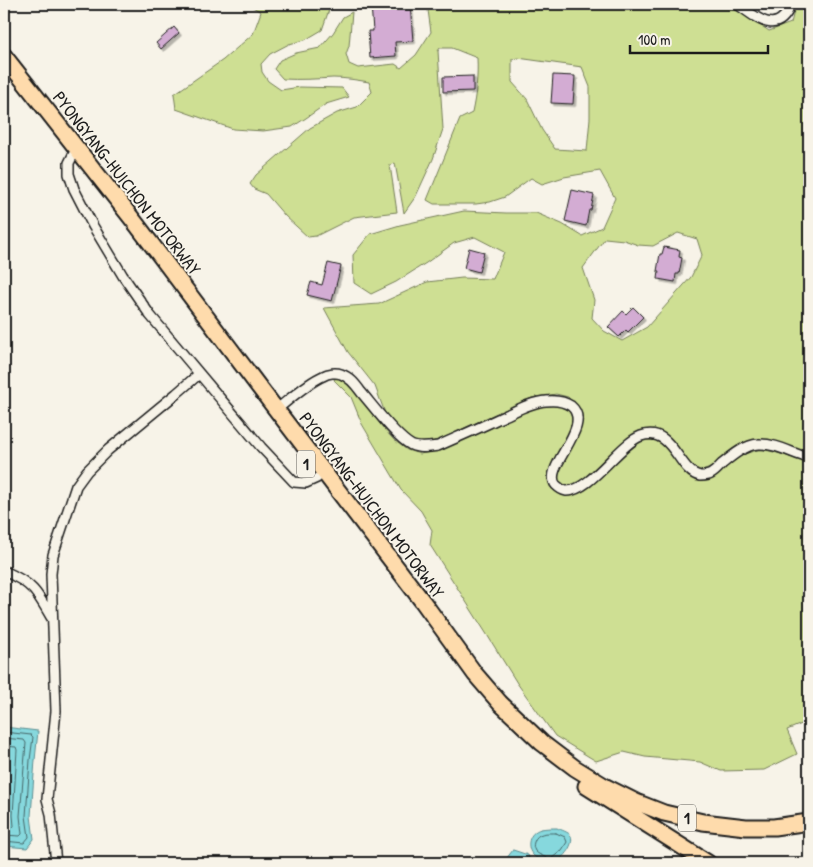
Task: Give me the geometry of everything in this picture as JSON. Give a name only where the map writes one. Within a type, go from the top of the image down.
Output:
[{"type":"highway","name":"PYONGYANG–HUICHON MOTORWAY","points":[[4,56],[138,225],[482,681],[500,703],[542,743],[575,768],[606,787],[664,813],[703,822],[746,827],[774,827],[809,822]]},
{"type":"highway","name":"PYONGYANG–HUICHON MOTORWAY","points":[[4,68],[90,175],[261,406],[495,708],[551,760],[584,785],[708,863]]},
{"type":"street","points":[[737,4],[754,16],[767,22],[776,23],[783,19],[791,4]]},
{"type":"street","points":[[74,155],[70,163],[69,174],[74,189],[93,226],[123,276],[150,315],[198,374],[294,482],[306,483],[317,478]]},
{"type":"street","points":[[56,863],[52,814],[47,799],[56,711],[51,574],[53,555],[76,486],[87,471],[108,450],[198,374]]},
{"type":"street","points":[[276,410],[324,375],[341,374],[351,380],[404,440],[412,446],[424,447],[438,446],[544,400],[558,400],[573,407],[578,422],[554,474],[553,482],[564,491],[582,486],[611,462],[629,443],[642,436],[655,435],[663,439],[671,445],[685,466],[697,475],[702,476],[711,474],[747,447],[758,444],[775,446],[809,458]]},
{"type":"street","points":[[4,571],[30,585],[39,595],[53,620]]},
{"type":"green space","points":[[248,4],[331,4],[322,30],[305,40],[289,44],[270,54],[261,64],[262,72],[268,81],[281,90],[300,87],[342,88],[349,97],[326,104],[292,127],[263,131],[233,129],[176,109],[174,94],[223,60],[253,34],[261,12]]},
{"type":"green space","points":[[423,4],[730,4],[769,31],[791,23],[796,4],[809,4],[809,453],[744,444],[714,466],[703,471],[690,466],[678,447],[665,436],[649,431],[583,479],[565,486],[557,480],[559,471],[579,432],[581,416],[578,407],[568,397],[556,394],[532,398],[441,439],[427,443],[413,443],[385,413],[375,386],[348,352],[324,308],[379,304],[427,282],[462,278],[493,279],[504,252],[475,237],[454,243],[396,282],[371,294],[354,283],[353,255],[370,234],[400,225],[464,211],[536,213],[562,224],[582,236],[602,227],[615,198],[600,171],[564,177],[542,184],[531,178],[505,197],[490,202],[434,204],[427,200],[460,119],[472,113],[475,99],[477,58],[452,48],[440,48],[438,51],[443,129],[433,159],[416,196],[404,213],[395,163],[390,165],[397,212],[354,217],[316,236],[308,237],[285,216],[266,194],[254,189],[250,184],[256,175],[310,128],[337,113],[357,107],[372,92],[369,82],[356,80],[342,78],[283,79],[274,69],[280,60],[296,53],[320,48],[333,33],[343,17],[352,12],[349,46],[346,54],[349,64],[358,68],[395,64],[401,68],[416,55],[431,32],[428,10]],"holes":[[[518,58],[582,67],[590,87],[587,151],[555,149],[542,130],[527,99],[512,82],[512,59]],[[678,233],[697,239],[702,255],[691,277],[647,327],[622,341],[604,331],[592,318],[594,300],[583,268],[605,238],[653,246]]]},
{"type":"green space","points":[[336,377],[347,382],[394,440],[407,450],[420,454],[435,451],[471,437],[532,408],[550,404],[561,405],[569,409],[572,414],[573,427],[548,477],[550,487],[557,492],[566,494],[632,445],[642,441],[652,440],[659,443],[666,448],[690,476],[703,482],[721,472],[738,458],[758,450],[776,452],[809,463],[809,721],[787,730],[797,754],[764,770],[721,771],[700,762],[645,757],[624,752],[596,761],[555,736],[517,683],[430,545],[432,530],[421,511],[401,490],[362,424],[351,397],[334,380]]},
{"type":"water","points":[[4,727],[38,731],[31,816],[34,839],[27,848],[4,846]]},
{"type":"water","points":[[557,828],[567,832],[572,840],[569,848],[559,860],[552,863],[543,861],[531,853],[529,841],[533,833],[541,829]]},
{"type":"water","points":[[513,850],[528,855],[531,863],[503,863]]},
{"type":"building","points":[[371,4],[410,4],[413,41],[395,42],[396,56],[370,58],[368,31],[373,31]]},
{"type":"building","points":[[174,27],[179,33],[161,49],[156,43]]},
{"type":"building","points":[[553,75],[575,76],[573,104],[551,103]]},
{"type":"building","points":[[473,76],[473,91],[443,92],[443,77]]},
{"type":"building","points":[[572,190],[594,195],[586,226],[565,221]]},
{"type":"building","points":[[664,247],[680,250],[679,257],[682,258],[679,274],[676,274],[675,282],[658,279],[659,271],[657,271],[660,254],[662,254]]},
{"type":"building","points":[[469,248],[484,252],[479,272],[464,268]]},
{"type":"building","points":[[328,263],[341,266],[332,301],[307,295],[311,282],[322,285]]},
{"type":"building","points":[[633,307],[643,317],[628,332],[626,330],[619,337],[608,327],[623,311],[626,314]]}]
